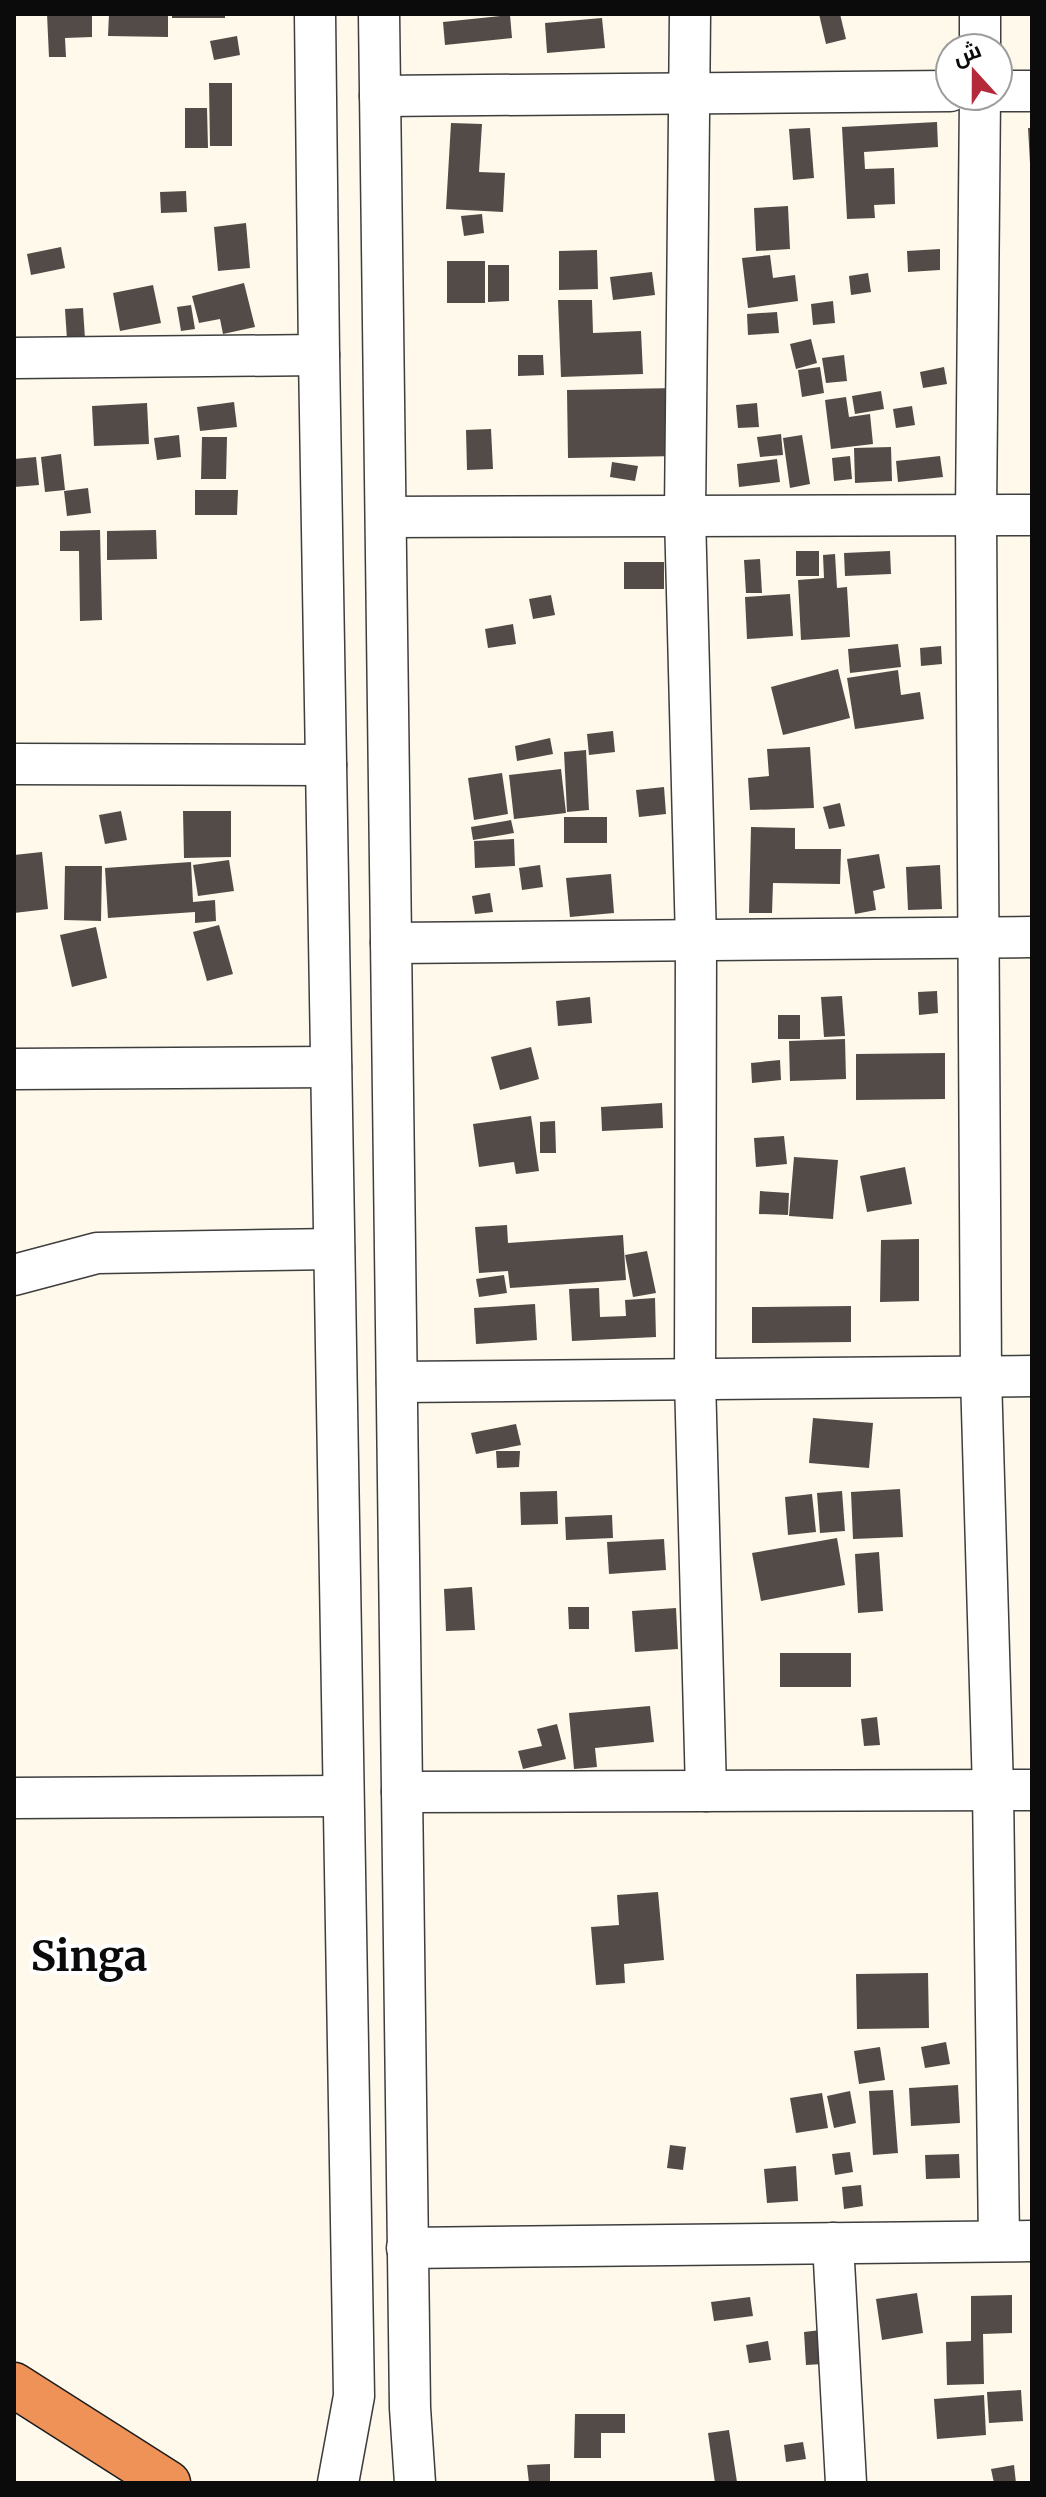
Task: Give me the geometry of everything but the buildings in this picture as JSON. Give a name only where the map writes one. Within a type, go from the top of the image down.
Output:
[{"type":"highway","points":[[14,2385],[168,2483]]},
{"type":"street","points":[[315,14],[354,2396],[338,2483]]},
{"type":"street","points":[[379,14],[407,2248],[410,2408],[415,2483]]},
{"type":"street","points":[[690,14],[685,515],[696,941],[695,1379],[706,1791]]},
{"type":"street","points":[[380,96],[934,91]]},
{"type":"street","points":[[407,2248],[1015,2241],[993,1790],[981,1376],[976,514],[980,112]]},
{"type":"street","points":[[14,358],[319,355]]},
{"type":"street","points":[[386,517],[1032,515]]},
{"type":"street","points":[[14,764],[326,765]]},
{"type":"street","points":[[391,943],[1032,937]]},
{"type":"street","points":[[14,1069],[331,1067]]},
{"type":"street","points":[[14,1275],[97,1253],[334,1249]]},
{"type":"street","points":[[397,1382],[1032,1376]]},
{"type":"street","points":[[402,1792],[1032,1790]]},
{"type":"street","points":[[14,1798],[343,1796]]},
{"type":"street","points":[[833,2243],[846,2483]]},
{"type":"district","name":"Singa","points":[[89,1956]]}]
